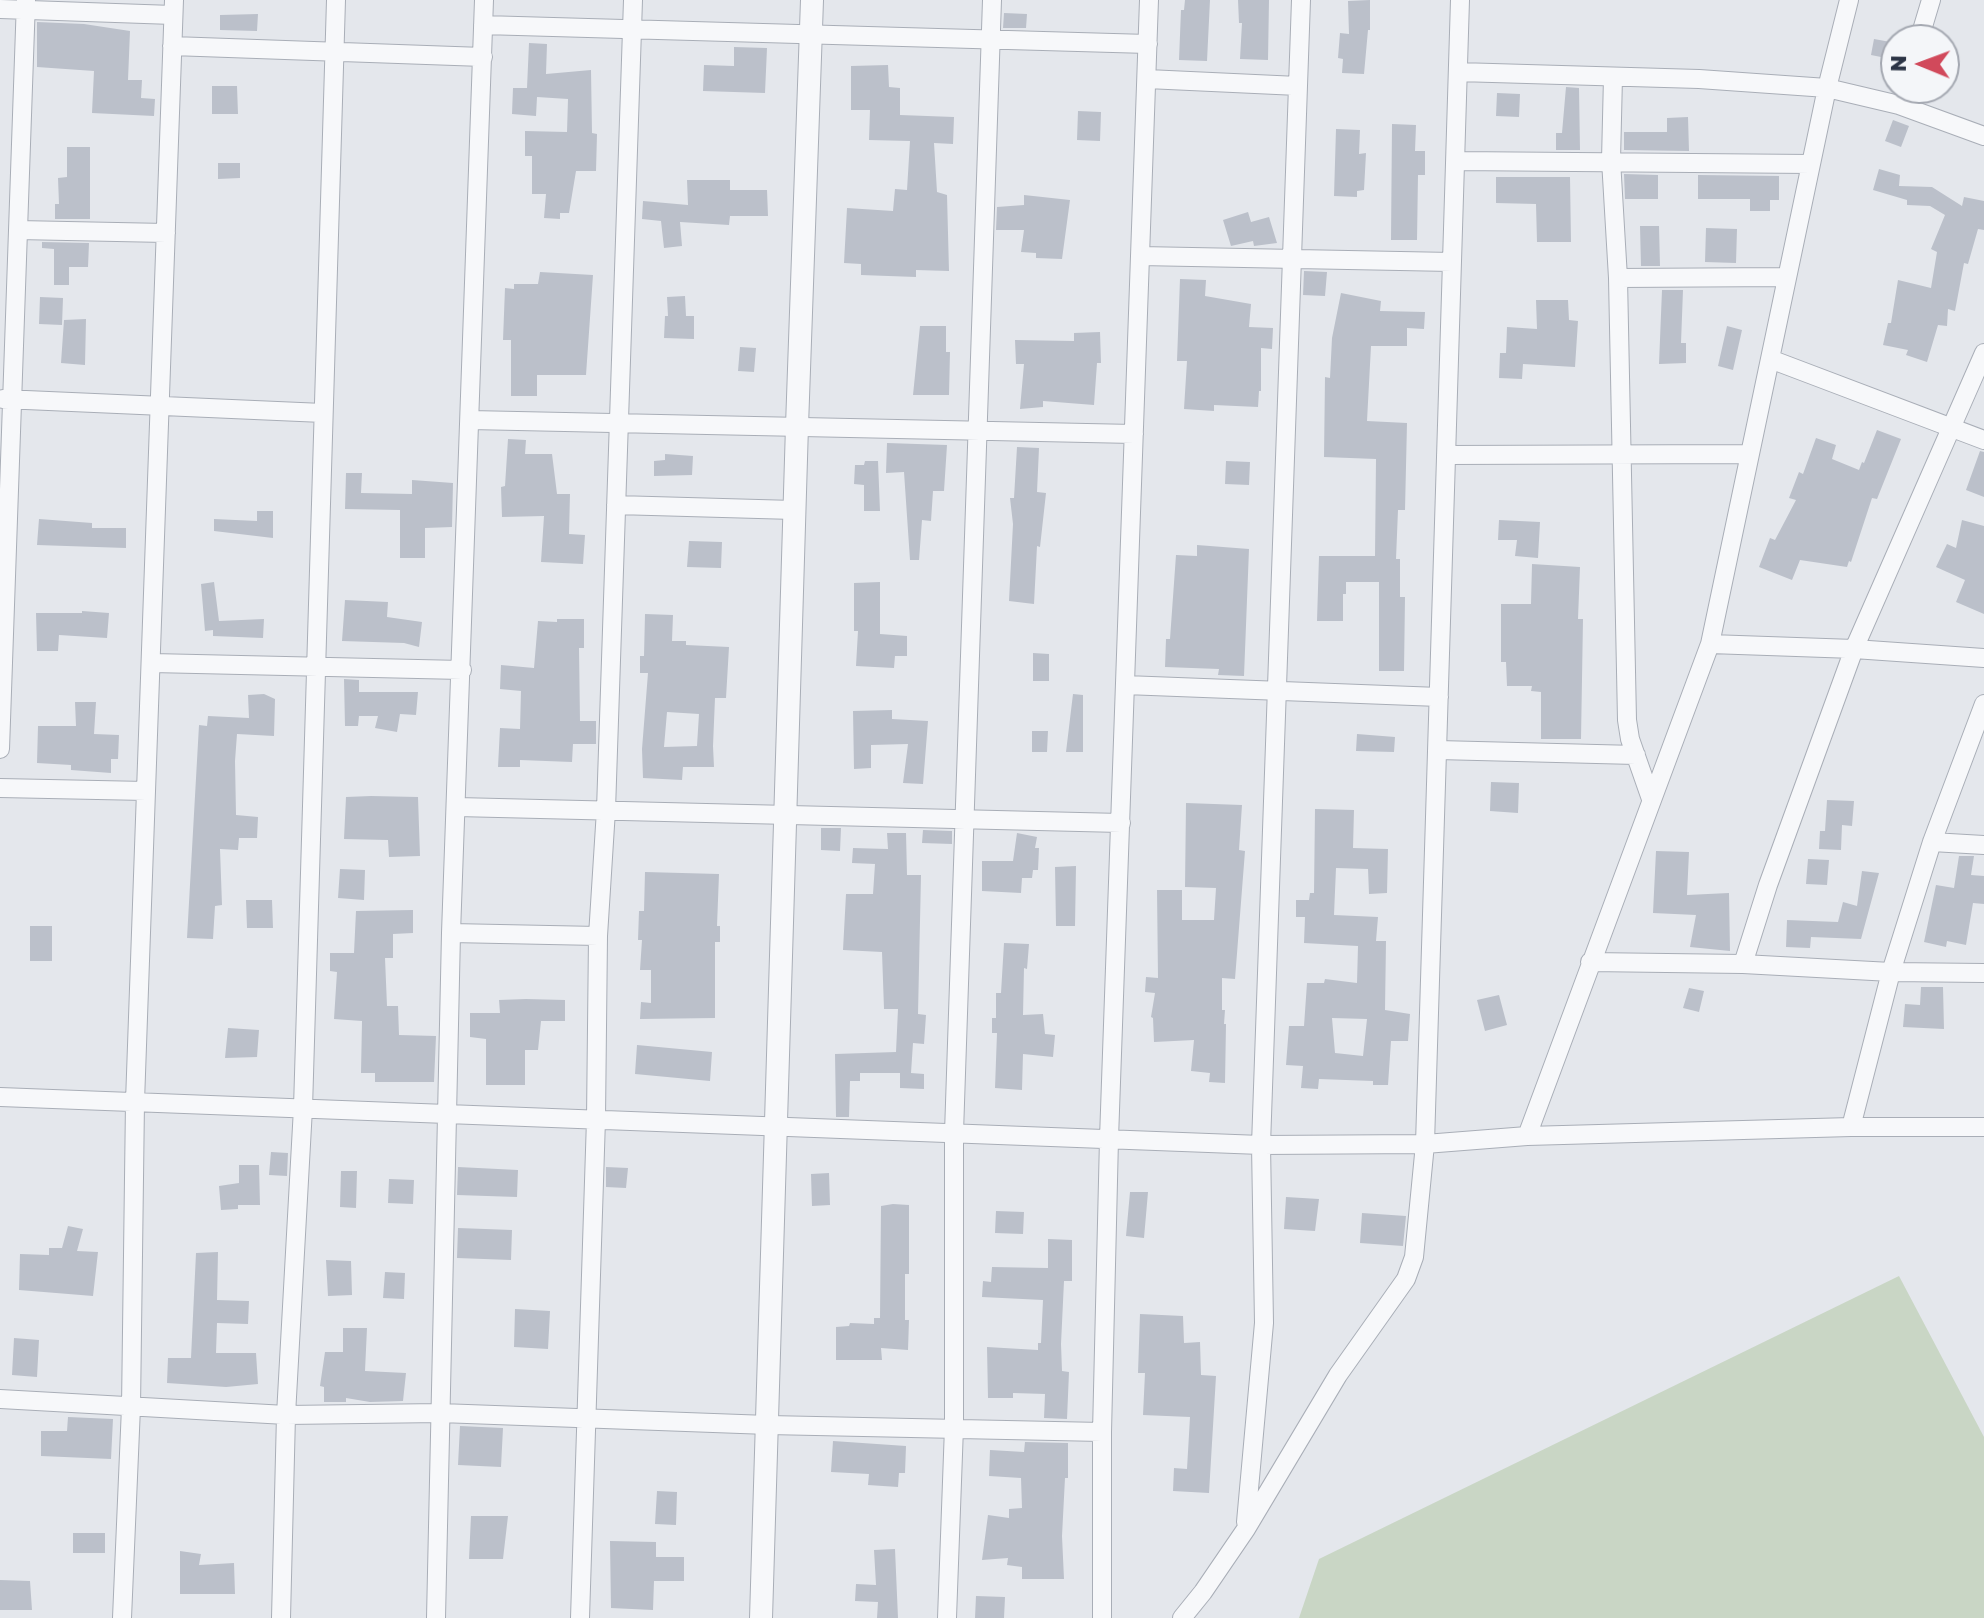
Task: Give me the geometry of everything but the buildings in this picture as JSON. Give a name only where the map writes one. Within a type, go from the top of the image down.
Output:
[{"type":"street","points":[[281,1618],[286,1415],[303,1108],[336,0]]},
{"type":"street","points":[[436,1618],[451,933],[484,0]]},
{"type":"street","points":[[580,1618],[596,1119],[598,936],[606,810],[633,0]]},
{"type":"street","points":[[761,1618],[812,0]]},
{"type":"street","points":[[947,1618],[954,1427],[954,1133],[992,0]]},
{"type":"street","points":[[1102,1618],[1102,1432],[1109,1139],[1149,0]]},
{"type":"street","points":[[1246,1529],[1264,1323],[1261,1145],[1301,0]]},
{"type":"street","points":[[1182,1618],[1246,1529],[1338,1375],[1411,1269],[1425,1144],[1460,0]]},
{"type":"street","points":[[1527,1136],[1710,644],[1786,277],[1849,0]]},
{"type":"street","points":[[1924,24],[1931,0]]},
{"type":"street","points":[[0,749],[6,399],[18,230],[26,5]]},
{"type":"street","points":[[0,9],[26,5],[174,7],[135,1102],[131,1407],[122,1618]]},
{"type":"street","points":[[483,25],[1148,44]]},
{"type":"street","points":[[172,46],[483,57]]},
{"type":"street","points":[[1458,72],[1699,79],[1880,94]]},
{"type":"street","points":[[1613,77],[1611,160],[1618,278],[1627,720],[1651,799]]},
{"type":"street","points":[[1147,79],[1298,86]]},
{"type":"street","points":[[1917,104],[1984,136]]},
{"type":"street","points":[[1456,161],[1811,164]]},
{"type":"street","points":[[18,230],[166,233]]},
{"type":"street","points":[[1140,256],[1452,262]]},
{"type":"street","points":[[1618,278],[1786,277]]},
{"type":"street","points":[[1743,964],[1768,885],[1854,649],[1984,353]]},
{"type":"street","points":[[1770,359],[1984,440]]},
{"type":"street","points":[[6,399],[323,413]]},
{"type":"street","points":[[470,420],[1134,434]]},
{"type":"street","points":[[1446,455],[1749,454]]},
{"type":"street","points":[[616,505],[794,510]]},
{"type":"street","points":[[1710,644],[1984,658]]},
{"type":"street","points":[[152,663],[462,670]]},
{"type":"street","points":[[1125,685],[1439,697]]},
{"type":"street","points":[[1851,1127],[1891,972],[1932,842],[1984,704]]},
{"type":"street","points":[[1438,750],[1636,755]]},
{"type":"street","points":[[0,788],[146,791]]},
{"type":"street","points":[[457,807],[1121,823]]},
{"type":"street","points":[[1932,842],[1984,845]]},
{"type":"street","points":[[451,933],[598,936]]},
{"type":"street","points":[[1590,962],[1984,973]]},
{"type":"street","points":[[0,1097],[1261,1145],[1425,1144],[1527,1136],[1851,1127],[1984,1127]]},
{"type":"street","points":[[0,1399],[286,1415],[440,1413],[768,1425],[1102,1432]]},
{"type":"green space","points":[[1899,1276],[1984,1437],[1984,1618],[1299,1618],[1319,1559]]}]
